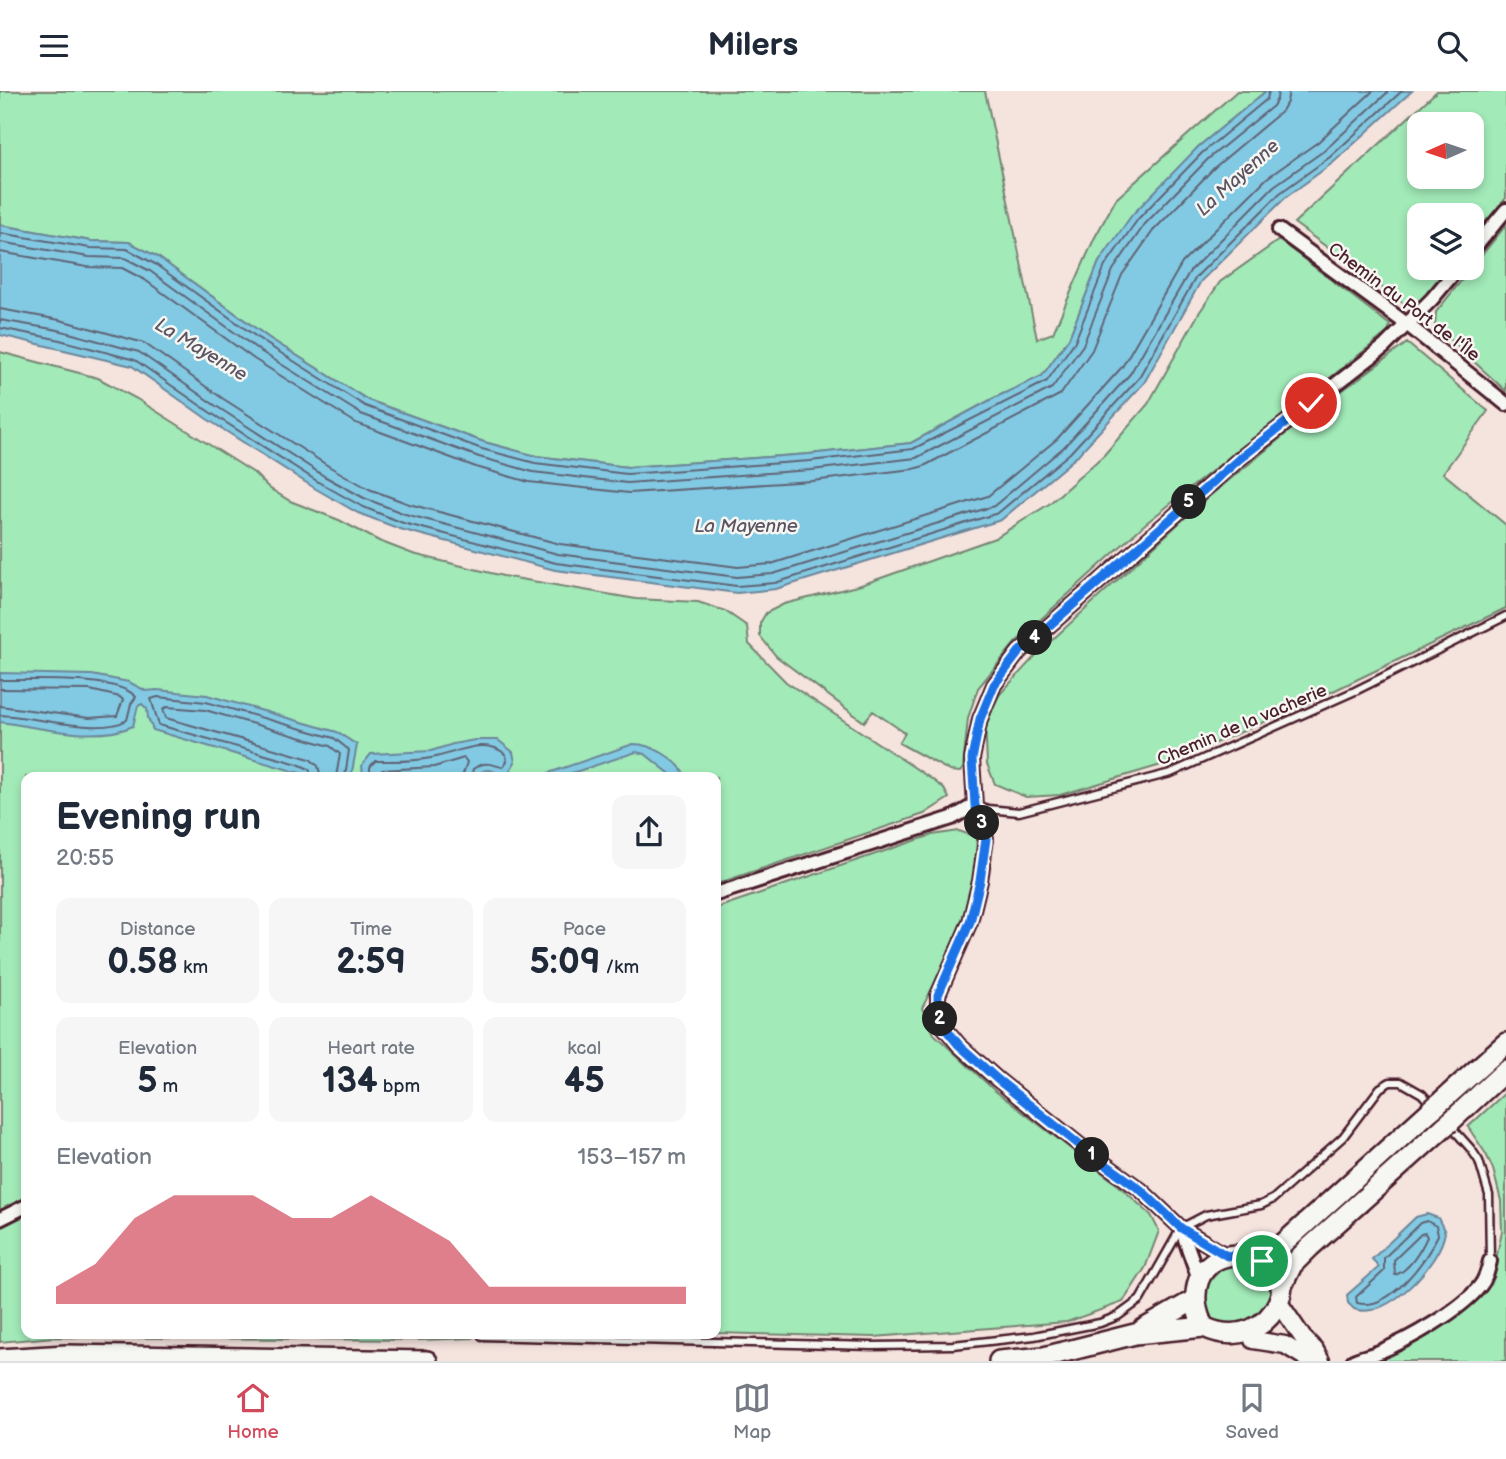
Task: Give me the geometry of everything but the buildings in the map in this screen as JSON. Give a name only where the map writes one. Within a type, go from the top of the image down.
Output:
[{"type":"main road","points":[[1254,1257],[1268,1254],[1284,1243],[1506,1043]]},
{"type":"main road","points":[[1282,1297],[1271,1269],[1254,1257],[1242,1254],[1227,1256],[1210,1265],[1199,1279],[1194,1300],[1197,1314],[1214,1336],[1240,1343],[1265,1334],[1274,1324],[1292,1265],[1506,1070]]},
{"type":"main road","points":[[1135,1334],[1194,1300]]},
{"type":"main road","points":[[999,1361],[1044,1357],[1135,1334],[1205,1327]]},
{"type":"main road","points":[[0,1359],[66,1355],[427,1361]]},
{"type":"street","points":[[1484,237],[1506,210]]},
{"type":"street","name":"Chemin du Port de l'Île","points":[[1279,230],[1408,325],[1506,404]]},
{"type":"street","points":[[1227,1256],[1181,1228],[1141,1190],[997,1079],[959,1045],[944,1027],[938,1012],[938,995],[970,922],[986,839],[975,805],[972,759],[980,719],[994,685],[1019,652],[1238,460],[1384,347],[1408,325],[1447,280]]},
{"type":"street","points":[[721,892],[952,818],[975,805]]},
{"type":"street","points":[[0,1219],[21,1208]]},
{"type":"street","points":[[1181,1228],[1199,1279]]},
{"type":"street","points":[[1353,1361],[1428,1327],[1481,1285],[1490,1261]]},
{"type":"street","points":[[1282,1297],[1303,1338],[1321,1361]]},
{"type":"street","points":[[1253,1340],[1284,1345],[1311,1361]]},
{"type":"lane","name":"Chemin de la vacherie","points":[[975,805],[1019,812],[1171,773],[1355,691],[1506,616]]},
{"type":"lane","points":[[599,1339],[872,1346],[953,1345],[1034,1336],[1100,1323],[1118,1316],[1140,1300],[1181,1228],[1206,1215],[1261,1205],[1273,1199],[1343,1137],[1380,1088],[1390,1082],[1401,1082],[1422,1094],[1479,1161],[1489,1195],[1490,1261]]},
{"type":"green space","points":[[0,91],[985,91],[1037,339],[1053,333],[1094,239],[1116,199],[1237,91],[1266,91],[1198,147],[1099,262],[1069,338],[1042,376],[994,398],[911,443],[809,454],[628,467],[536,456],[484,442],[368,400],[269,338],[158,257],[129,242],[91,241],[0,225]]},
{"type":"green space","points":[[1437,91],[1506,91],[1506,198],[1484,226],[1484,203],[1407,203],[1407,280],[1440,280],[1420,300],[1407,306],[1294,223],[1407,119],[1407,189],[1484,189],[1484,112],[1414,112]]},
{"type":"green space","points":[[1506,225],[1506,391],[1435,326],[1436,312],[1462,280],[1484,280],[1484,252]]},
{"type":"green space","points":[[1279,240],[1390,325],[1388,332],[1145,524],[1015,643],[978,688],[968,718],[963,768],[960,772],[950,771],[899,743],[905,733],[873,711],[864,722],[776,656],[760,636],[760,623],[766,613],[784,604],[861,585],[995,538],[1049,504],[1104,455],[1148,404],[1199,313],[1220,282]]},
{"type":"green space","points":[[1407,343],[1488,411],[1443,473],[1506,525],[1506,608],[1302,706],[1168,763],[1060,795],[1026,797],[995,784],[987,764],[985,719],[1000,694],[1039,652],[1201,503],[1309,415]]},
{"type":"green space","points":[[0,352],[98,378],[137,399],[254,473],[269,488],[290,501],[413,554],[503,576],[636,599],[698,602],[725,611],[747,626],[749,644],[786,682],[944,789],[949,798],[924,814],[721,882],[721,772],[21,772],[21,1339],[32,1339],[0,1342]]},
{"type":"green space","points":[[959,831],[976,837],[977,857],[974,879],[960,925],[922,1008],[934,1034],[994,1090],[1117,1184],[1151,1215],[1159,1231],[1145,1268],[1123,1302],[1067,1322],[874,1337],[721,1333],[721,906],[932,835]]},
{"type":"green space","points":[[1506,1092],[1506,1361],[1375,1361],[1434,1327],[1493,1274],[1502,1231],[1501,1201],[1493,1169],[1468,1127]]},
{"type":"green space","points":[[1234,1265],[1255,1270],[1267,1281],[1270,1297],[1267,1318],[1215,1327],[1203,1306],[1207,1283],[1223,1268]]},
{"type":"green space","points":[[298,1339],[446,1339],[420,1340]]},
{"type":"water","name":"La Mayenne","points":[[1266,91],[1412,91],[1334,162],[1285,198],[1201,281],[1144,383],[1075,458],[1001,520],[776,589],[737,593],[555,570],[400,529],[358,513],[316,489],[207,419],[132,366],[0,335],[0,225],[91,241],[129,242],[158,257],[269,338],[368,400],[484,442],[536,456],[628,467],[809,454],[911,443],[994,398],[1042,376],[1069,338],[1099,262],[1132,215],[1198,147]]},
{"type":"water","points":[[0,673],[92,675],[129,682],[146,691],[207,695],[337,732],[357,745],[352,772],[296,772],[153,730],[147,709],[142,704],[138,706],[133,726],[119,731],[85,734],[0,722]]},
{"type":"water","points":[[498,740],[513,752],[515,762],[509,772],[363,772],[362,765],[371,754],[431,751],[453,744]]},
{"type":"water","points":[[633,744],[664,754],[683,772],[668,772],[645,754],[636,752],[575,772],[552,772]]},
{"type":"water","points":[[1427,1214],[1438,1218],[1445,1232],[1434,1259],[1410,1287],[1382,1307],[1367,1311],[1354,1309],[1348,1303],[1347,1295],[1379,1267],[1372,1259],[1416,1217]]},
{"type":"route","points":[[1262,1261],[1242,1254],[1227,1256],[1181,1228],[1141,1190],[997,1079],[959,1045],[944,1027],[938,1012],[938,995],[970,922],[980,881],[986,839],[975,805],[972,759],[980,719],[994,685],[1019,652],[1238,460],[1311,403]]}]
